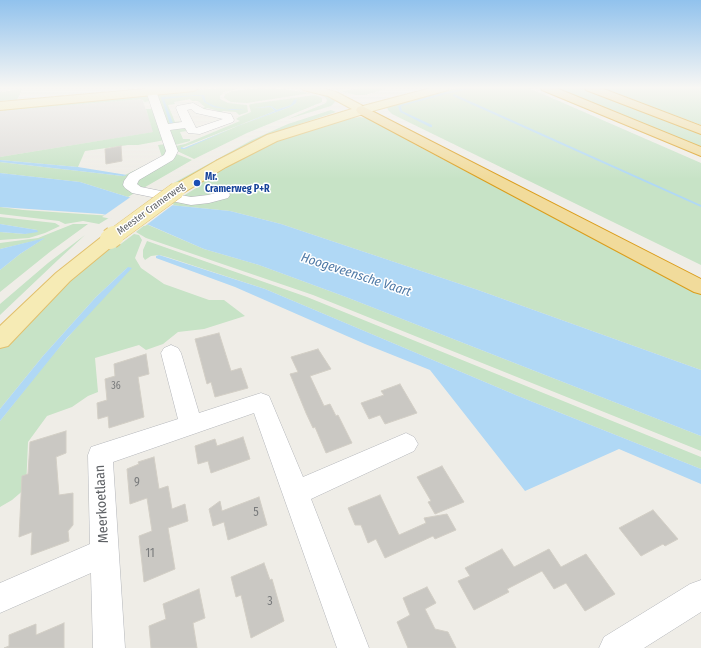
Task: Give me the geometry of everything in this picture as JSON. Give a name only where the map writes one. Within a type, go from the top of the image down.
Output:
[{"type":"highway","points":[[385,118],[701,287]]},
{"type":"highway","points":[[387,118],[701,272]]},
{"type":"highway","points":[[616,118],[701,157]]},
{"type":"highway","points":[[618,118],[701,152]]},
{"type":"highway","points":[[670,118],[701,130]]},
{"type":"main road","name":"Meester Cramerweg","points":[[0,320],[34,288],[169,189],[272,138],[325,118]]},
{"type":"main road","name":"Meester Cramerweg","points":[[0,340],[102,237]]},
{"type":"street","points":[[160,118],[172,151],[171,154],[134,177],[131,181],[132,187],[156,194],[191,201],[209,199],[222,195]]},
{"type":"street","points":[[164,128],[188,124]]},
{"type":"street","points":[[171,353],[190,426]]},
{"type":"street","name":"Meerkoetlaan","points":[[109,648],[100,455],[261,402],[296,493],[352,648]]},
{"type":"street","points":[[296,493],[406,444]]},
{"type":"street","name":"Meerkoetlaan","points":[[0,598],[105,552]]},
{"type":"street","points":[[615,648],[701,595]]},
{"type":"shaded area","points":[[0,118],[149,118],[154,132],[0,157]]},
{"type":"green space","points":[[149,118],[156,118],[165,140],[138,145],[85,151],[78,167],[0,160],[0,157],[153,132]]},
{"type":"green space","points":[[166,118],[173,118],[175,122],[182,121],[168,125]]},
{"type":"green space","points":[[257,118],[181,148],[183,149],[259,118],[283,118],[247,133],[194,159],[175,150],[176,146],[185,144],[240,121],[236,119]]},
{"type":"green space","points":[[306,118],[317,118],[267,135],[179,183],[172,184],[252,140],[288,124]]},
{"type":"green space","points":[[401,118],[598,118],[701,163],[701,265]]},
{"type":"green space","points":[[628,118],[662,118],[701,133],[701,148]]},
{"type":"green space","points":[[683,118],[701,118],[701,125]]},
{"type":"green space","points":[[346,119],[372,119],[403,135],[412,143],[701,294],[701,370],[478,290],[281,224],[230,211],[170,205],[169,199],[213,197],[180,198],[201,185],[196,182],[218,169],[286,136]]},
{"type":"green space","points":[[182,127],[186,128],[187,131],[180,132],[183,139],[190,139],[190,141],[175,145],[167,130]]},
{"type":"green space","points":[[167,144],[169,152],[162,157],[158,145]]},
{"type":"green space","points":[[174,153],[192,160],[140,190],[134,182]]},
{"type":"green space","points":[[160,158],[139,172],[136,192],[128,197],[80,182],[0,173],[0,162],[123,176]]},
{"type":"green space","points":[[0,207],[112,216],[99,224],[83,221],[65,224],[59,221],[0,214]]},
{"type":"green space","points":[[0,217],[55,223],[60,226],[29,238],[0,240],[0,232],[25,234],[37,230],[0,224]]},
{"type":"green space","points":[[73,224],[88,224],[51,251],[0,292],[0,270],[20,254],[43,239],[0,249],[0,243],[38,238]]},
{"type":"green space","points":[[146,224],[204,249],[259,265],[346,297],[701,436],[701,451],[313,295],[146,238],[136,232]]},
{"type":"green space","points":[[134,234],[139,235],[142,240],[135,258],[141,268],[164,284],[209,300],[224,300],[245,316],[204,329],[178,332],[163,344],[146,350],[139,345],[95,358],[98,392],[88,396],[72,407],[47,416],[28,442],[26,488],[12,500],[0,507],[0,421],[45,364],[128,267],[96,297],[43,356],[0,409],[0,347],[97,254],[118,246]]},
{"type":"green space","points":[[85,235],[0,315],[0,304],[48,263]]},
{"type":"green space","points":[[147,241],[307,297],[701,457],[701,469],[518,396],[265,289],[159,255],[151,256],[145,260],[143,257],[143,250]]},
{"type":"water","points":[[168,118],[171,118],[173,123],[170,124]]},
{"type":"water","points":[[232,128],[185,149],[181,149],[181,147],[184,148]]},
{"type":"water","points":[[0,160],[78,167],[127,175],[123,176],[0,162]]},
{"type":"water","name":"Hoogeveensche Vaart","points":[[0,173],[80,182],[128,197],[170,205],[230,211],[281,224],[478,290],[701,370],[701,436],[346,297],[259,265],[204,249],[149,225],[102,214],[0,207]]},
{"type":"water","points":[[0,224],[37,230],[38,232],[25,234],[0,232]]},
{"type":"water","points":[[45,238],[20,254],[0,270],[0,249]]},
{"type":"water","points":[[159,255],[265,289],[518,396],[701,469],[701,484],[619,449],[525,491],[430,370],[365,344],[235,287],[156,258],[156,256]]},
{"type":"water","points":[[128,267],[132,268],[67,338],[0,421],[0,409],[43,356],[96,297]]},
{"type":"pier","points":[[132,196],[174,204],[145,226],[102,217]]},
{"type":"building","points":[[121,146],[122,161],[106,164],[105,149]]},
{"type":"building","points":[[219,333],[231,371],[241,368],[248,388],[215,397],[211,382],[207,384],[195,339]]},
{"type":"building","points":[[318,349],[331,369],[310,376],[324,406],[330,404],[336,416],[338,415],[352,443],[326,453],[315,427],[313,428],[306,413],[290,374],[298,372],[291,357]]},
{"type":"building","points":[[146,354],[149,374],[138,377],[144,417],[109,428],[108,416],[98,419],[97,403],[107,400],[105,379],[115,376],[114,364]]},
{"type":"building","points":[[400,384],[417,413],[385,424],[380,415],[369,419],[361,403],[384,395],[381,391]]},
{"type":"building","points":[[66,431],[66,453],[56,457],[59,495],[73,493],[73,525],[68,531],[69,541],[31,555],[32,532],[19,537],[22,476],[28,474],[30,442]]},
{"type":"building","points":[[243,437],[250,459],[211,473],[208,461],[198,464],[195,446],[215,439],[217,446]]},
{"type":"building","points":[[154,457],[159,489],[168,486],[172,509],[185,504],[188,521],[168,528],[175,569],[144,582],[139,536],[152,531],[147,498],[130,504],[127,469],[139,464],[138,462]]},
{"type":"building","points":[[442,466],[464,502],[435,514],[428,502],[431,501],[417,477]]},
{"type":"building","points":[[380,495],[399,535],[426,523],[424,518],[447,514],[456,530],[435,539],[433,536],[385,558],[376,539],[368,543],[361,525],[355,525],[348,508]]},
{"type":"building","points":[[259,497],[267,525],[228,540],[224,522],[213,526],[209,509],[220,501],[222,511]]},
{"type":"building","points":[[653,510],[678,539],[665,546],[663,544],[641,556],[619,528]]},
{"type":"building","points":[[502,549],[514,567],[549,549],[561,567],[586,554],[615,594],[585,611],[566,583],[554,589],[542,571],[507,589],[509,592],[474,610],[458,581],[470,576],[465,568]]},
{"type":"building","points":[[264,563],[270,580],[272,579],[284,621],[251,638],[241,595],[236,597],[231,577]]},
{"type":"building","points":[[427,587],[436,603],[425,609],[435,629],[448,632],[456,648],[408,648],[397,622],[410,615],[403,598]]},
{"type":"building","points":[[199,589],[205,618],[193,623],[197,648],[151,648],[149,626],[166,619],[163,604]]},
{"type":"building","points":[[64,623],[64,648],[4,648],[9,646],[9,635],[36,624],[36,635]]},
{"type":"waterway","points":[[415,118],[431,126]]},
{"type":"waterway","points":[[506,118],[701,206]]},
{"type":"place","name":"Mr. Cramerweg P+R","points":[[197,183]]}]
